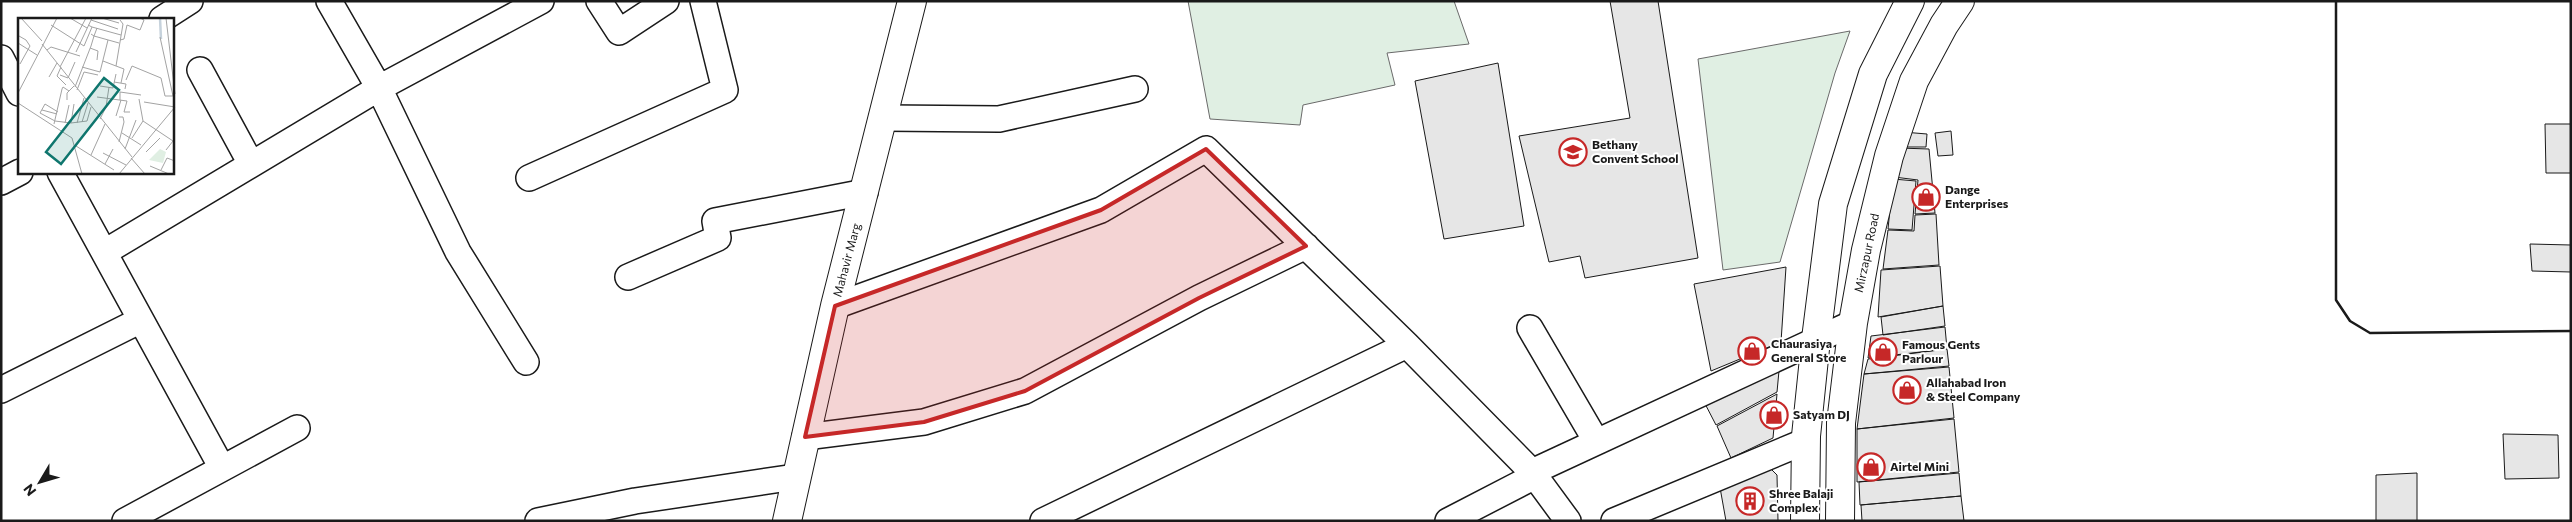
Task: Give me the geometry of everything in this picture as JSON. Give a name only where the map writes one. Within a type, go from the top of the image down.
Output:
[{"type":"main road","name":"Mahavir Marg","points":[[787,521],[795,477],[835,306],[912,1]]},
{"type":"main road","points":[[1805,521],[1806,441],[1816,339],[1833,204],[1873,74],[1910,1]]},
{"type":"main road","name":"Mirzapur Road","points":[[1840,521],[1840,423],[1853,323],[1866,250],[1888,156],[1914,81],[1944,25],[1960,1]]},
{"type":"street","points":[[164,18],[190,1]]},
{"type":"street","points":[[329,1],[379,88],[458,252],[526,362]]},
{"type":"street","points":[[105,252],[379,88],[541,1]]},
{"type":"street","points":[[599,1],[619,32],[666,1]]},
{"type":"street","points":[[528,178],[726,90],[703,1]]},
{"type":"street","points":[[1,58],[18,90]]},
{"type":"street","points":[[200,70],[251,164]]},
{"type":"street","points":[[884,118],[999,119],[1135,89]]},
{"type":"street","points":[[835,306],[1101,210],[1206,149],[1407,345],[1533,474],[1568,521]]},
{"type":"street","points":[[1,182],[18,173]]},
{"type":"street","points":[[61,174],[222,468]]},
{"type":"street","points":[[628,277],[718,238],[714,222],[864,192]]},
{"type":"street","points":[[805,437],[924,422],[1025,391],[1199,298],[1306,246]]},
{"type":"street","points":[[1,390],[140,321]]},
{"type":"street","points":[[1448,521],[1596,442],[1853,323]]},
{"type":"street","points":[[1530,328],[1596,442]]},
{"type":"street","points":[[1044,521],[1407,345]]},
{"type":"street","points":[[125,521],[297,428]]},
{"type":"street","points":[[1614,521],[1806,441]]},
{"type":"street","points":[[538,521],[635,501],[795,477]]},
{"type":"highlighted area","points":[[1206,149],[1306,246],[1199,298],[1025,391],[924,422],[805,437],[835,306],[1101,210]]},
{"type":"green space","points":[[1188,1],[1454,1],[1469,44],[1387,53],[1395,85],[1303,105],[1300,125],[1210,119]]},
{"type":"green space","points":[[1850,31],[1835,73],[1780,262],[1723,270],[1698,59]]},
{"type":"building","points":[[1610,1],[1658,1],[1698,258],[1585,278],[1580,256],[1549,262],[1519,136],[1630,118]]},
{"type":"building","points":[[1498,63],[1524,226],[1444,239],[1415,81]]},
{"type":"building","points":[[2545,124],[2571,124],[2571,173],[2546,173]]},
{"type":"building","points":[[1951,131],[1953,155],[1938,156],[1935,133]]},
{"type":"building","points":[[1903,132],[1927,134],[1926,147],[1900,147]]},
{"type":"building","name":"Dange Enterprises","points":[[1899,148],[1929,149],[1935,213],[1915,214],[1918,180],[1894,177]]},
{"type":"building","points":[[1893,179],[1916,181],[1912,230],[1888,229]]},
{"type":"building","points":[[1936,214],[1939,265],[1883,269],[1888,230],[1914,231],[1915,215]]},
{"type":"building","points":[[2530,244],[2571,245],[2571,272],[2532,271]]},
{"type":"building","points":[[1940,266],[1943,306],[1878,317],[1881,270]]},
{"type":"building","points":[[1786,267],[1781,342],[1711,371],[1694,284]]},
{"type":"building","points":[[1943,306],[1945,326],[1883,335],[1881,317]]},
{"type":"building","points":[[1945,327],[1947,349],[1868,358],[1871,336]]},
{"type":"building","points":[[1947,349],[1949,366],[1864,374],[1868,359]]},
{"type":"building","points":[[1780,360],[1777,392],[1716,425],[1701,396]]},
{"type":"building","name":"Allahabad Iron & Steel Company","points":[[1949,367],[1954,418],[1857,429],[1864,374]]},
{"type":"building","points":[[1777,394],[1773,438],[1731,458],[1717,426]]},
{"type":"building","points":[[1954,419],[1959,472],[1857,482],[1857,429]]},
{"type":"building","points":[[2503,434],[2558,435],[2559,478],[2505,479]]},
{"type":"building","name":"Shree Balaji Complex","points":[[1768,466],[1777,475],[1778,521],[1726,521],[1719,482]]},
{"type":"building","points":[[1959,473],[1961,496],[1860,505],[1859,482]]},
{"type":"building","points":[[2417,473],[2417,521],[2376,521],[2376,475]]},
{"type":"building","points":[[1961,496],[1964,521],[1862,521],[1861,505]]},
{"type":"wall","points":[[2336,1],[2336,300],[2350,321],[2370,333],[2571,331]]},
{"type":"place","name":"Bethany Convent School","points":[[1573,152]]},
{"type":"place","name":"Dange Enterprises","points":[[1926,197]]},
{"type":"place","name":"Chaurasiya General Store","points":[[1752,351]]},
{"type":"place","name":"Famous Gents Parlour","points":[[1883,352]]},
{"type":"place","name":"Allahabad Iron & Steel Company","points":[[1907,390]]},
{"type":"place","name":"Satyam DJ","points":[[1774,415]]},
{"type":"place","name":"Airtel Mini","points":[[1871,467]]},
{"type":"place","name":"Shree Balaji Complex","points":[[1750,501]]}]
